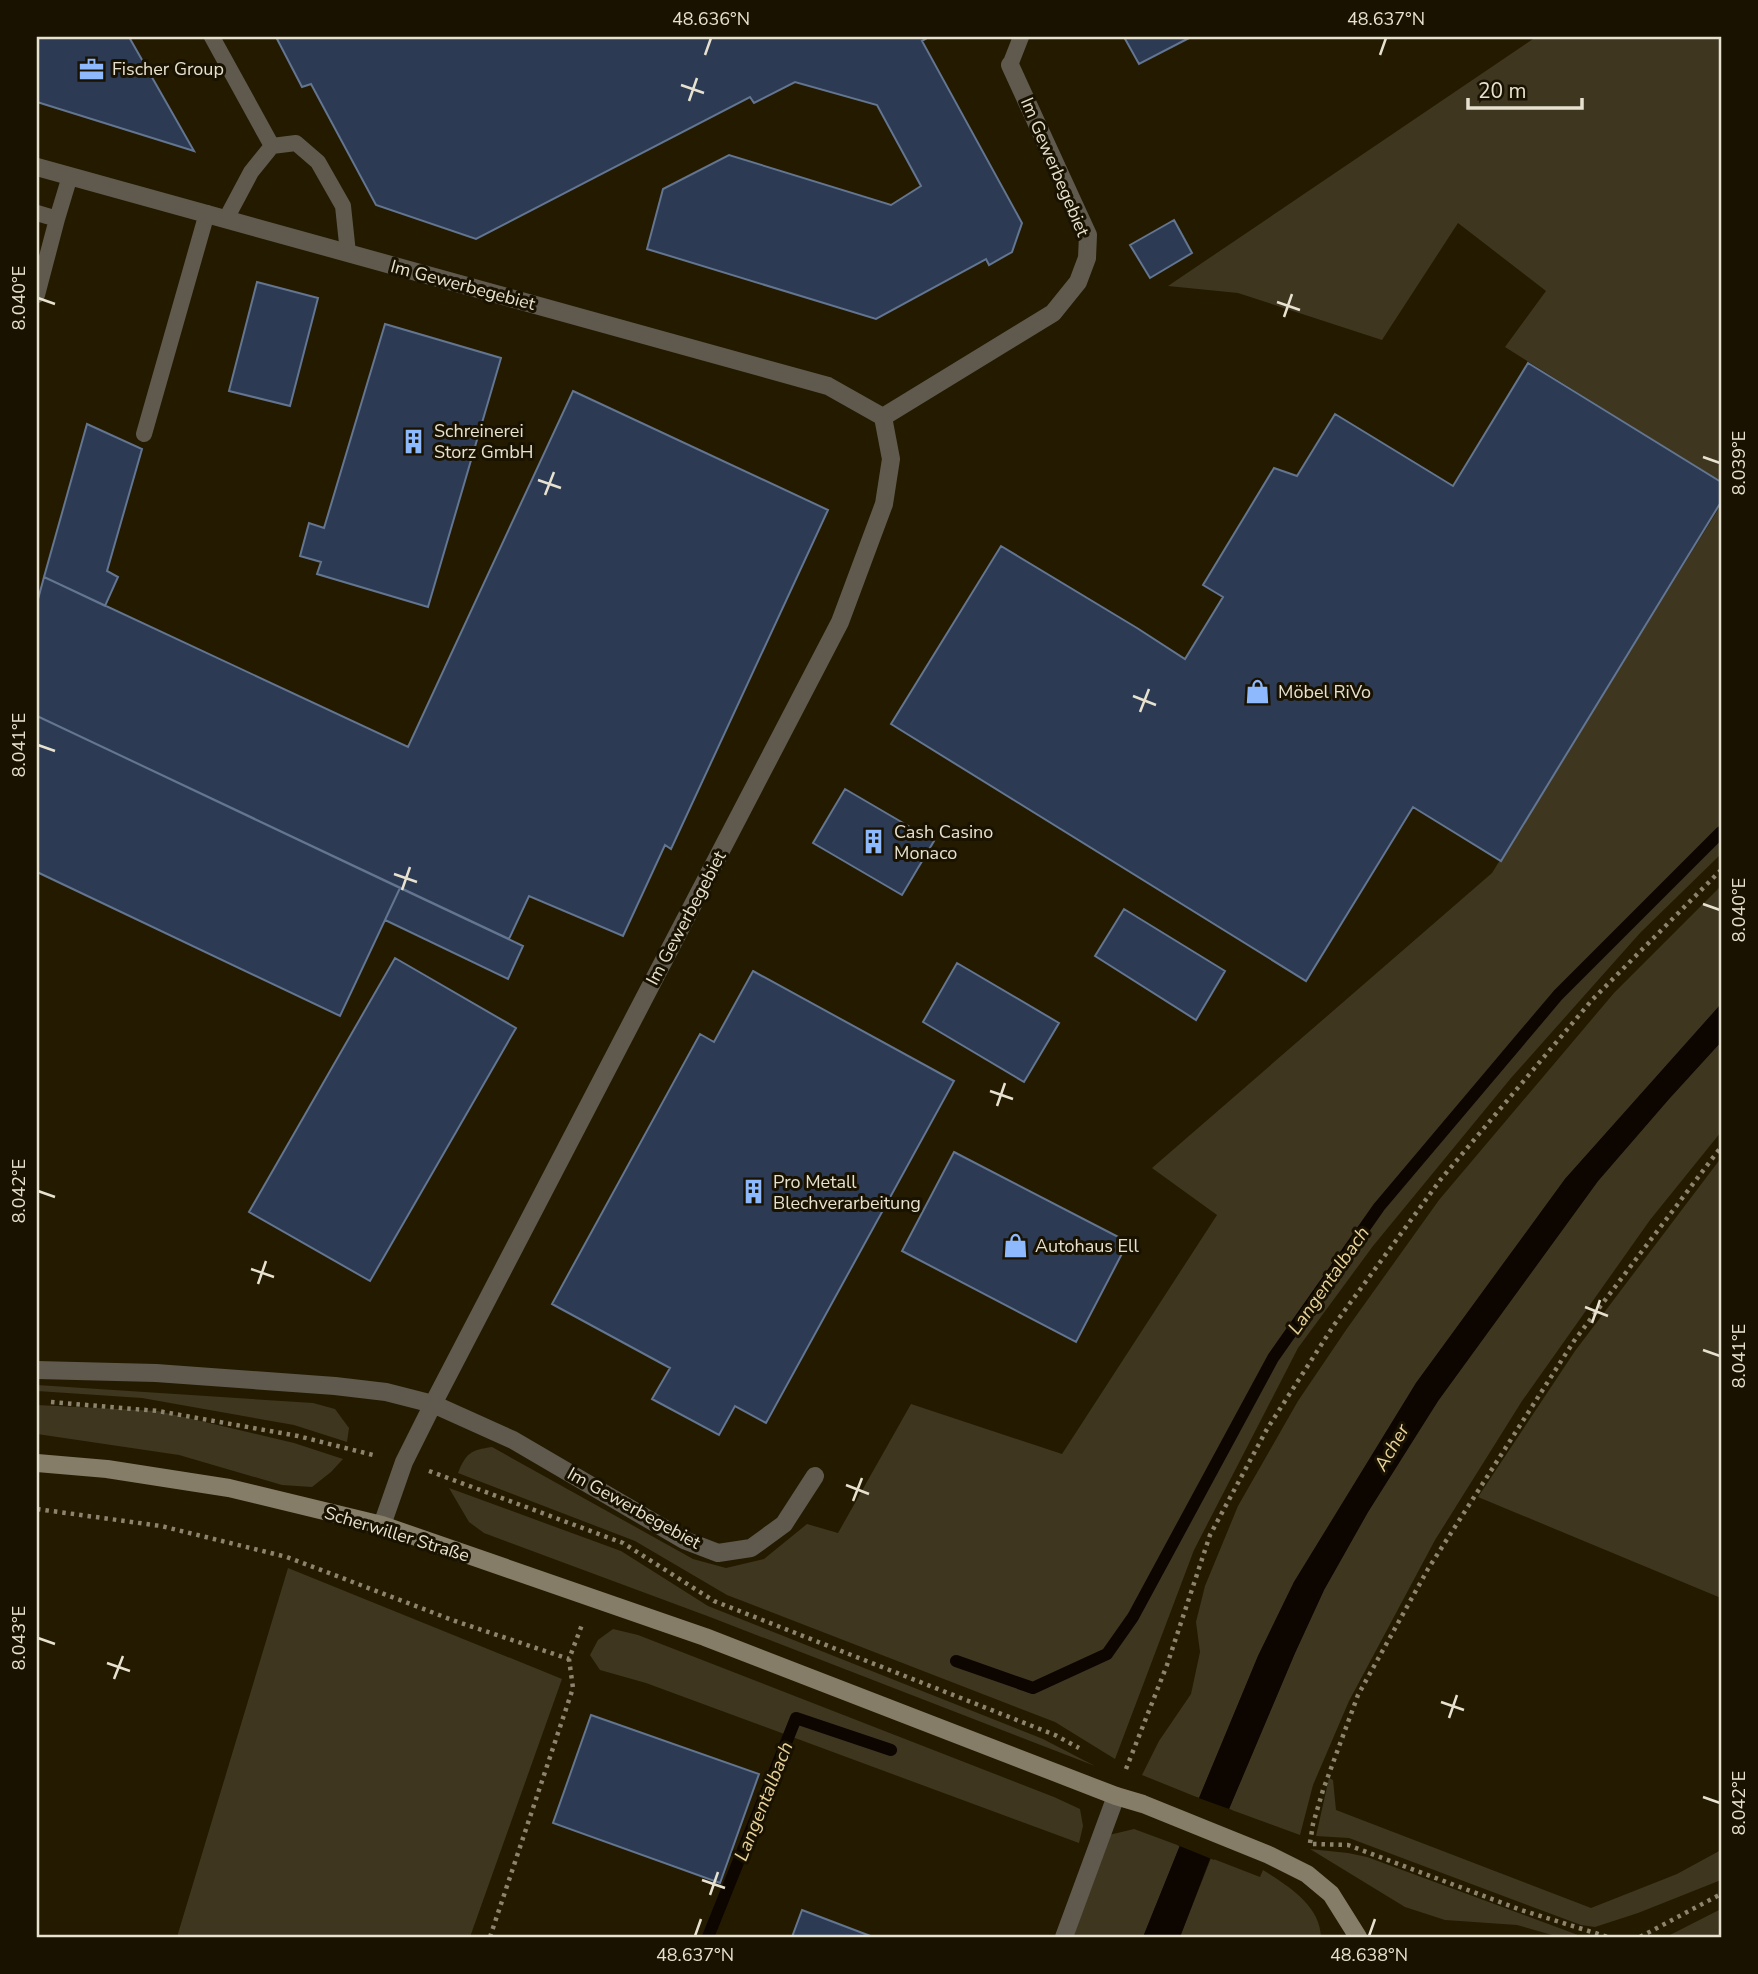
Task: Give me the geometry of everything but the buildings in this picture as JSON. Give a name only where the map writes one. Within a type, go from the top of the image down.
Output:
[{"type":"street","name":"Im Gewerbegebiet","points":[[883,418],[1053,313],[1078,282],[1087,258],[1088,235],[1010,65]]},
{"type":"street","name":"Im Gewerbegebiet","points":[[37,167],[828,386],[883,418],[891,459],[884,504],[840,622],[433,1404],[404,1462],[382,1525]]},
{"type":"street","name":"Im Gewerbegebiet","points":[[37,1370],[156,1373],[335,1386],[386,1392],[433,1404],[513,1440],[684,1540],[718,1553],[751,1548],[784,1524],[815,1476]]},
{"type":"street","name":"Scherwiller Straße","points":[[37,1463],[107,1469],[229,1488],[382,1525],[705,1637],[1116,1796],[1143,1804],[1269,1855],[1307,1874],[1331,1894],[1357,1937]]},
{"type":"street","points":[[1064,1937],[1116,1796]]},
{"type":"lane","points":[[212,37],[272,146]]},
{"type":"lane","points":[[1010,65],[1021,37]]},
{"type":"lane","points":[[226,219],[251,172],[272,146],[296,143],[318,162],[342,206],[348,253]]},
{"type":"lane","points":[[37,295],[70,176]]},
{"type":"lane","points":[[37,213],[57,219]]},
{"type":"lane","points":[[144,435],[207,214]]},
{"type":"path","points":[[1116,1796],[1167,1665],[1210,1535],[1267,1429],[1334,1325],[1441,1179],[1592,1000],[1721,870]]},
{"type":"path","points":[[1310,1844],[1322,1790],[1358,1695],[1428,1569],[1574,1341],[1721,1147]]},
{"type":"path","points":[[50,1401],[158,1411],[298,1436],[404,1462],[623,1543],[714,1601],[1055,1735],[1090,1755]]},
{"type":"path","points":[[37,1509],[160,1526],[287,1557],[455,1621],[569,1659]]},
{"type":"path","points":[[490,1937],[573,1688],[569,1659],[592,1598]]},
{"type":"path","points":[[1299,1841],[1348,1845],[1521,1910],[1608,1937]]},
{"type":"path","points":[[1640,1937],[1721,1894]]},
{"type":"shaded area","points":[[1536,37],[1721,37],[1721,482],[1505,347],[1546,291],[1458,223],[1382,340],[1238,293],[1168,286]]},
{"type":"shaded area","points":[[1721,505],[1721,854],[1640,933],[1511,1078],[1373,1246],[1298,1348],[1194,1550],[1115,1759],[1055,1722],[727,1595],[635,1541],[458,1473],[470,1454],[492,1447],[693,1559],[726,1568],[764,1559],[807,1524],[838,1533],[911,1404],[1062,1454],[1217,1215],[1152,1168],[1492,873]]},
{"type":"shaded area","points":[[1721,886],[1721,1004],[1565,1179],[1416,1383],[1294,1582],[1258,1656],[1199,1798],[1142,1775],[1159,1741],[1191,1694],[1200,1652],[1196,1622],[1205,1586],[1238,1506],[1298,1401],[1439,1200],[1614,993]]},
{"type":"shaded area","points":[[1721,1042],[1721,1132],[1650,1220],[1522,1401],[1435,1540],[1349,1701],[1313,1785],[1300,1835],[1229,1809],[1324,1590],[1368,1512],[1438,1401],[1598,1181]]},
{"type":"shaded area","points":[[1721,1158],[1721,1598],[1478,1497],[1575,1351]]},
{"type":"shaded area","points":[[37,1385],[313,1403],[335,1409],[349,1428],[347,1442],[294,1425],[142,1398],[37,1391]]},
{"type":"shaded area","points":[[37,1405],[158,1411],[294,1443],[343,1459],[312,1487],[282,1485],[179,1455],[37,1434]]},
{"type":"shaded area","points":[[449,1488],[621,1551],[708,1606],[1043,1739],[1095,1766],[484,1533],[469,1522]]},
{"type":"shaded area","points":[[288,1568],[562,1679],[470,1937],[177,1937]]},
{"type":"shaded area","points":[[613,1629],[638,1635],[1054,1797],[1080,1809],[1083,1826],[1079,1843],[646,1683],[600,1670],[590,1655],[598,1640]]},
{"type":"shaded area","points":[[1329,1778],[1333,1780],[1336,1810],[1591,1908],[1677,1874],[1721,1850],[1721,1880],[1595,1927],[1581,1925],[1349,1838],[1316,1836]]},
{"type":"shaded area","points":[[1134,1829],[1180,1846],[1143,1937],[1073,1937],[1109,1835]]},
{"type":"shaded area","points":[[1310,1849],[1367,1857],[1578,1935],[1559,1937],[1517,1925],[1445,1920],[1405,1907]]},
{"type":"shaded area","points":[[1211,1858],[1260,1877],[1263,1870],[1282,1883],[1309,1906],[1315,1915],[1321,1937],[1180,1937]]},
{"type":"shaded area","points":[[1721,1909],[1721,1937],[1666,1937]]},
{"type":"water","name":"Acher","points":[[1721,1004],[1721,1042],[1598,1181],[1438,1401],[1368,1512],[1324,1590],[1295,1653],[1229,1809],[1180,1937],[1143,1937],[1258,1656],[1294,1582],[1416,1383],[1565,1179]]},
{"type":"pier","points":[[1196,1797],[1232,1810],[1214,1860],[1177,1845]]},
{"type":"waterway","name":"Langentalbach","points":[[956,1661],[1033,1688],[1107,1654],[1133,1617],[1273,1358],[1379,1207],[1558,995],[1721,832]]},
{"type":"waterway","name":"Langentalbach","points":[[708,1937],[796,1718],[891,1750]]},
{"type":"place","name":"Fischer Group","points":[[92,69]]},
{"type":"place","name":"Schreinerei Storz GmbH","points":[[414,441]]},
{"type":"place","name":"Möbel RiVo","points":[[1258,692]]},
{"type":"place","name":"Cash Casino Monaco","points":[[874,842]]},
{"type":"place","name":"Pro Metall Blechverarbeitung","points":[[753,1192]]},
{"type":"place","name":"Autohaus Ell","points":[[1015,1246]]}]
